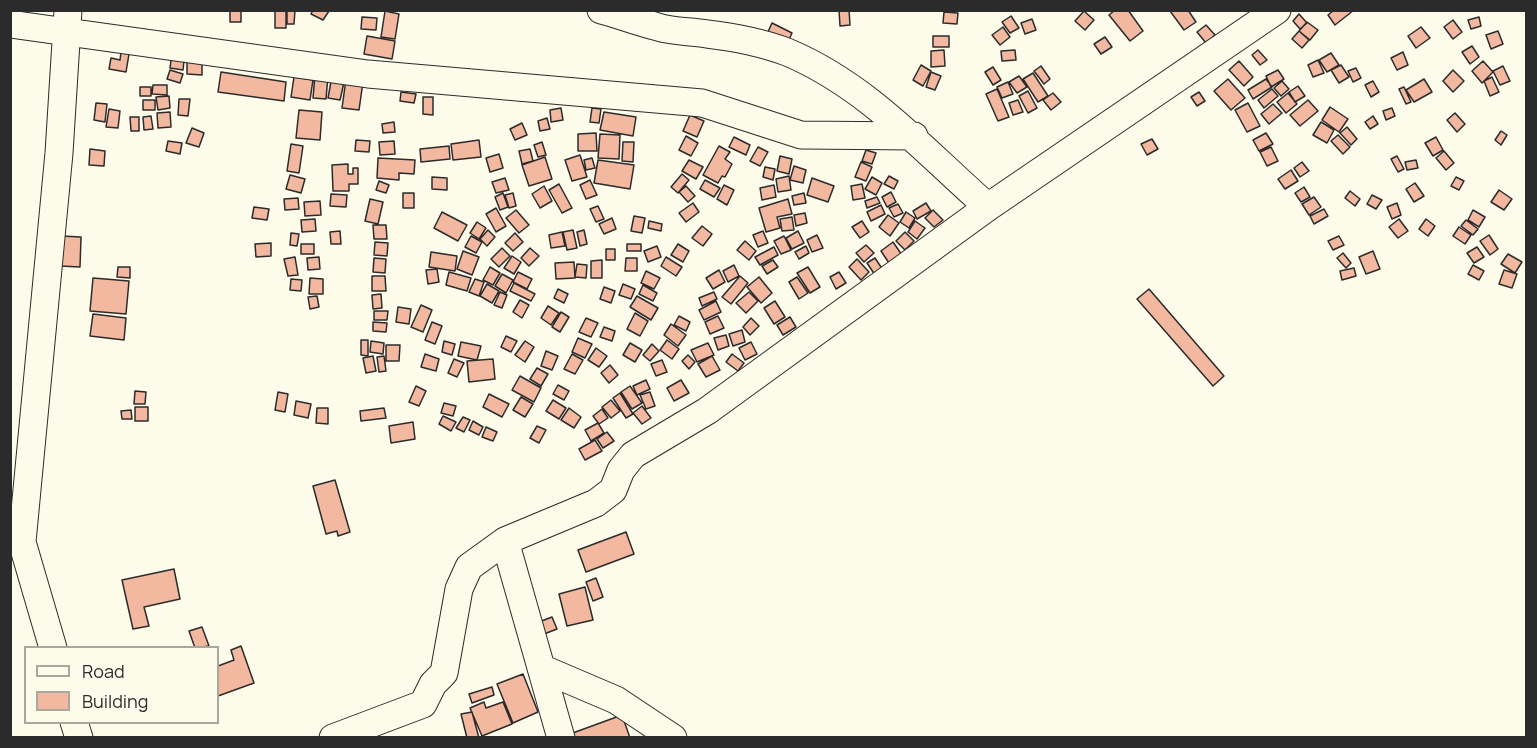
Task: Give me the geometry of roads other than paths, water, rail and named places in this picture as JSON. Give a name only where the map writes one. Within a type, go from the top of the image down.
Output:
[{"type":"street","points":[[601,10],[658,27],[710,34],[786,52],[869,101],[914,136],[952,176],[988,207]]},
{"type":"street","points":[[333,738],[423,704],[433,684],[444,673],[459,589],[469,567],[505,541],[596,503],[613,489],[621,470],[633,455],[707,411],[988,207],[1277,10]]},
{"type":"street","points":[[10,24],[67,20],[368,74],[702,103],[801,135],[914,136]]},
{"type":"street","points":[[51,646],[22,542],[59,153],[67,20]]},
{"type":"street","points":[[505,541],[561,738]]},
{"type":"street","points":[[541,668],[616,700],[673,738]]}]
